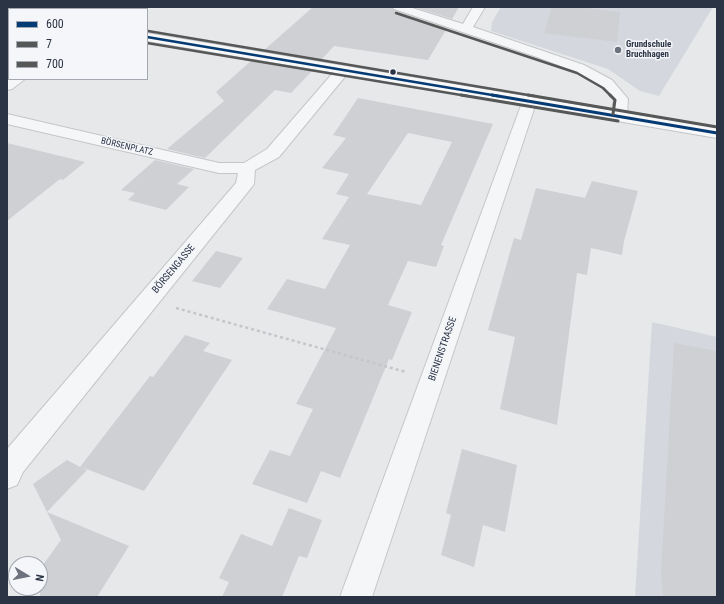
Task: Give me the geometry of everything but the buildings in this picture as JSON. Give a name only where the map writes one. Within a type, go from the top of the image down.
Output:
[{"type":"main road","points":[[148,37],[530,100],[717,133]]},
{"type":"street","points":[[398,7],[557,59],[579,68],[607,83],[618,93],[620,99],[619,115]]},
{"type":"street","points":[[466,29],[479,7]]},
{"type":"street","points":[[248,168],[273,154],[344,70]]},
{"type":"street","points":[[7,86],[16,80]]},
{"type":"street","name":"BIENENSTRASSE","points":[[356,597],[530,100]]},
{"type":"street","name":"BÖRSENPLATZ","points":[[7,119],[219,168],[248,168]]},
{"type":"street","name":"BÖRSENGASSE","points":[[7,476],[11,465],[245,184],[248,168]]},
{"type":"path","points":[[148,300],[432,380]]},
{"type":"shaded area","name":"Grundschule Bruchhagen","points":[[501,7],[713,7],[659,96],[640,91],[608,69],[491,31],[492,22]]},
{"type":"shaded area","points":[[652,322],[717,337],[717,597],[635,597]]},
{"type":"transit line","name":"7","points":[[396,13],[577,73],[603,88],[615,100],[613,114]]},
{"type":"transit line","name":"700","points":[[148,31],[717,127]]},
{"type":"transit line","name":"600","points":[[148,37],[717,133]]},
{"type":"transit line","name":"7","points":[[148,43],[618,121]]},
{"type":"place","name":"Grundschule Bruchhagen","points":[[618,50]]}]
